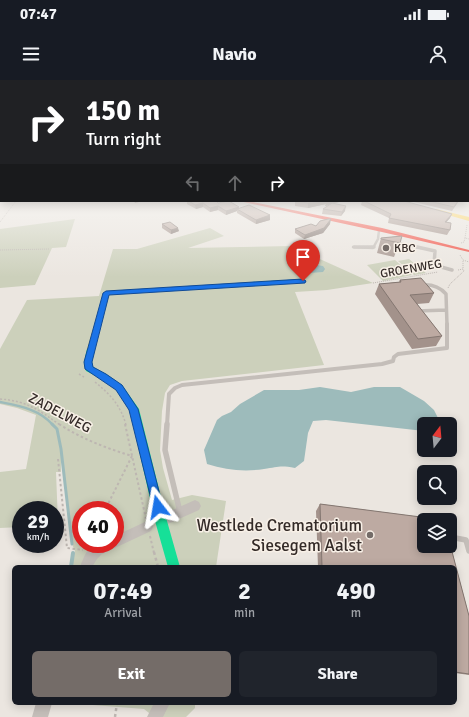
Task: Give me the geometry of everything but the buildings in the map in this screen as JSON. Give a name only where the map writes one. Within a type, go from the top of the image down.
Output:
[{"type":"street","points":[[314,218],[380,233],[469,249]]},
{"type":"street","points":[[173,565],[161,521],[134,409],[119,388],[103,376],[89,369],[88,362],[106,293],[303,281]]},
{"type":"street","points":[[161,521],[195,506]]},
{"type":"street","points":[[124,538],[147,527]]},
{"type":"street","points":[[88,561],[95,553]]},
{"type":"street","points":[[40,717],[43,705]]},
{"type":"street","points":[[155,717],[161,705]]},
{"type":"lane","points":[[353,247],[372,248],[380,233],[386,240]]},
{"type":"lane","points":[[393,242],[435,251],[434,265],[452,270]]},
{"type":"lane","points":[[180,512],[165,450],[169,394],[173,387],[197,382],[382,364],[393,361],[394,356],[398,354],[447,348],[446,294],[440,287],[433,285],[413,286]]},
{"type":"lane","points":[[414,312],[446,310]]},
{"type":"lane","points":[[457,538],[466,540],[469,550]]},
{"type":"path","points":[[469,223],[467,223],[465,238],[469,239]]},
{"type":"path","points":[[0,250],[50,249]]},
{"type":"path","points":[[446,294],[450,284],[464,271],[463,260]]},
{"type":"path","name":"GROENWEG","points":[[373,284],[464,269]]},
{"type":"path","points":[[79,374],[95,382],[109,393],[123,413],[147,527],[157,565]]},
{"type":"path","name":"ZADELWEG","points":[[0,399],[12,400],[33,406],[76,435],[106,448],[132,456]]},
{"type":"path","points":[[110,501],[132,456]]},
{"type":"path","points":[[58,459],[67,548],[82,548],[88,561]]},
{"type":"path","points":[[115,717],[117,705]]},
{"type":"green space","points":[[75,219],[66,247],[52,248],[35,285],[0,288],[0,229]]},
{"type":"green space","points":[[210,228],[224,236],[188,248],[291,246],[373,283],[327,290],[295,292],[324,365],[182,381],[170,385],[165,393],[162,411],[160,450],[163,468],[172,500],[192,495],[226,501],[216,565],[72,565],[74,553],[124,553],[124,501],[72,501],[72,544],[61,448],[61,472],[56,472],[57,501],[12,501],[12,527],[0,528],[0,472],[26,469],[36,415],[0,404],[0,349],[27,300],[99,296],[113,249],[137,249]]},
{"type":"green space","points":[[409,259],[426,273],[414,275],[398,261]]},
{"type":"green space","points":[[395,260],[412,275],[383,281],[367,265]]},
{"type":"green space","points":[[93,705],[195,705],[195,708],[186,717],[154,717],[144,709]]},
{"type":"water","points":[[304,263],[323,266],[325,269],[323,272],[309,273]]},
{"type":"water","points":[[320,387],[351,392],[374,387],[400,387],[424,401],[434,410],[438,417],[417,417],[417,430],[326,420],[313,421],[308,433],[304,461],[295,468],[282,466],[257,470],[242,470],[221,468],[207,464],[204,450],[217,420],[264,390],[299,390]]},
{"type":"waterway","points":[[0,402],[29,409],[42,415],[57,429],[61,449],[72,544]]},
{"type":"waterway","points":[[71,565],[73,553]]},
{"type":"traffic: fast","points":[[252,284],[303,281]]},
{"type":"traffic: fast","points":[[91,349],[88,362],[89,369],[103,376],[119,387],[134,409],[161,521],[173,565]]},
{"type":"traffic: slow","points":[[464,218],[469,219]]},
{"type":"traffic: slow","points":[[91,349],[106,293],[252,284]]},
{"type":"traffic: jam","points":[[322,218],[382,230],[468,251]]},
{"type":"place","name":"KBC","points":[[386,248]]},
{"type":"place","name":"Westlede Crematorium Siesegem Aalst","points":[[370,535]]},
{"type":"route","points":[[158,507],[134,409],[119,388],[103,376],[89,369],[88,362],[106,293],[303,281]]}]
